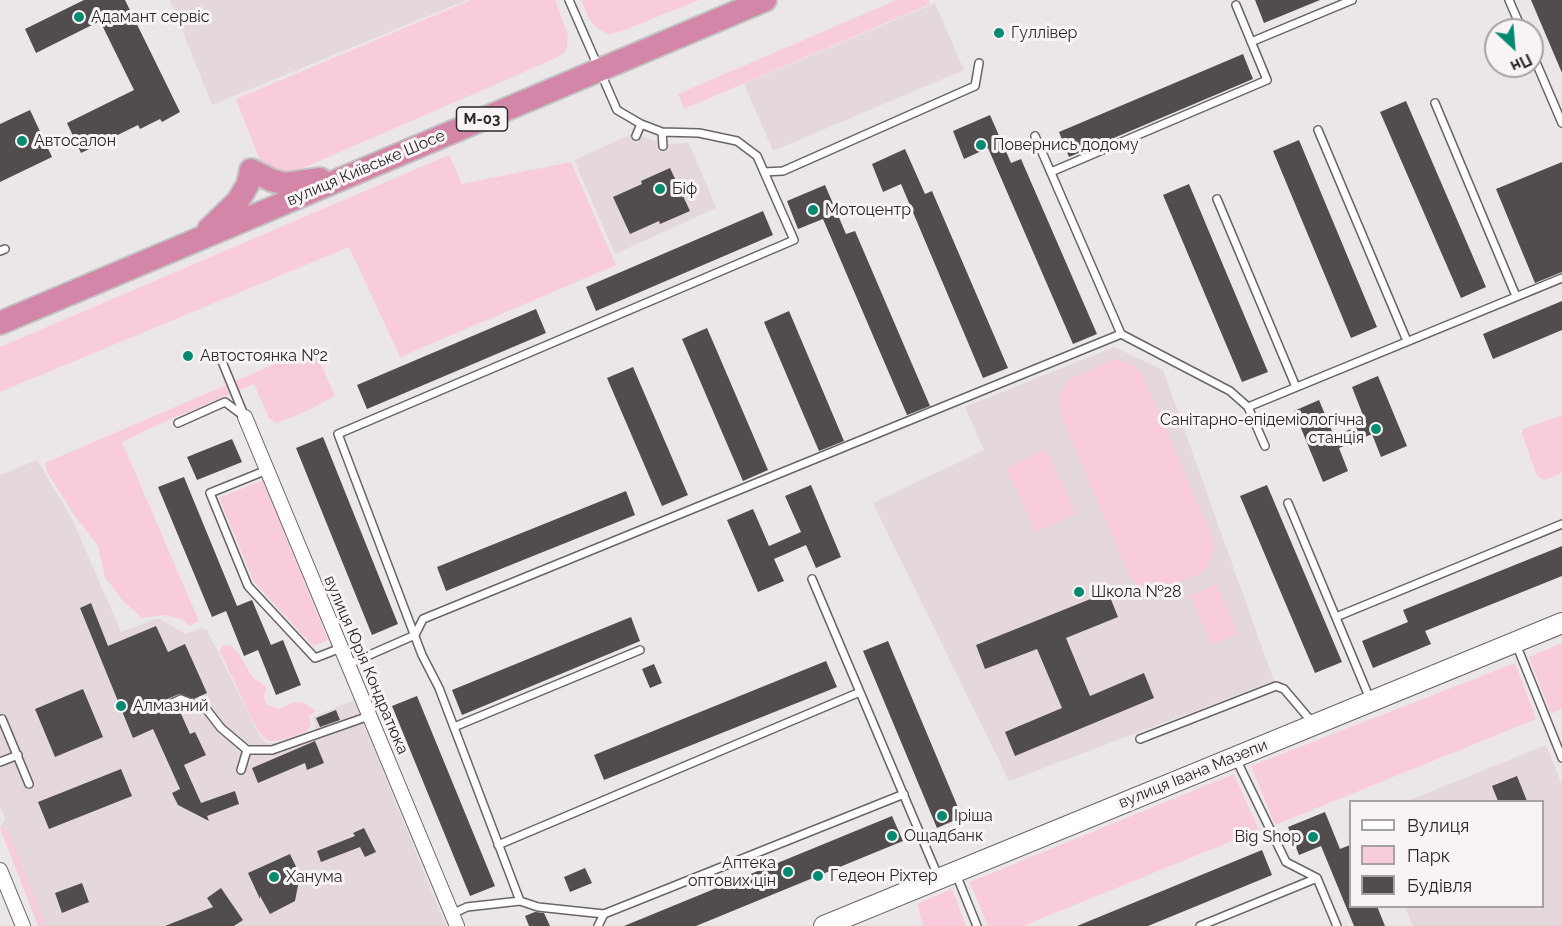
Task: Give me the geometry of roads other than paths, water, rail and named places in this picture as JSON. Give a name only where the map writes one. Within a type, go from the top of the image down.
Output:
[{"type":"highway","name":"вулиця Київське Шосе","points":[[0,323],[765,0]]},
{"type":"highway","points":[[199,239],[238,201],[248,184],[252,170],[285,184],[311,181],[372,166]]},
{"type":"main road","name":"вулиця Івана Мазепи","points":[[824,926],[1562,623]]},
{"type":"street","name":"вулиця Юрія Кондратюка","points":[[244,417],[455,920]]},
{"type":"street","points":[[0,870],[23,926]]},
{"type":"lane","points":[[520,901],[338,434],[794,240],[757,156],[737,141],[699,133],[662,132],[641,124],[617,110],[569,0]]},
{"type":"lane","points":[[1251,42],[1352,0]]},
{"type":"lane","points":[[1509,0],[1517,18]]},
{"type":"lane","points":[[1051,172],[1267,80],[1236,5]]},
{"type":"lane","points":[[764,172],[783,171],[975,86],[979,63]]},
{"type":"lane","points":[[1543,78],[1562,123]]},
{"type":"lane","points":[[1435,103],[1516,297]]},
{"type":"lane","points":[[636,136],[641,124]]},
{"type":"lane","points":[[1318,130],[1407,342]]},
{"type":"lane","points":[[662,132],[663,146]]},
{"type":"lane","points":[[1035,136],[1121,334],[1230,391],[1248,407],[1264,446]]},
{"type":"lane","points":[[1217,199],[1296,387]]},
{"type":"lane","points":[[1248,407],[1562,278]]},
{"type":"lane","points":[[349,664],[415,634],[423,619],[1121,334]]},
{"type":"lane","points":[[221,360],[244,417]]},
{"type":"lane","points":[[178,423],[225,402],[244,417]]},
{"type":"lane","points":[[267,470],[210,493],[248,586],[315,658],[341,648]]},
{"type":"lane","points":[[1288,503],[1371,701]]},
{"type":"lane","points":[[1336,617],[1562,524]]},
{"type":"lane","points":[[812,579],[903,794],[977,926]]},
{"type":"lane","points":[[1515,642],[1562,758]]},
{"type":"lane","points":[[454,727],[640,650]]},
{"type":"lane","points":[[1140,739],[1276,686],[1284,689],[1315,724]]},
{"type":"lane","points":[[498,845],[860,692]]},
{"type":"lane","points":[[166,706],[181,699],[207,710],[220,728],[247,750],[272,750],[369,716]]},
{"type":"lane","points":[[2,719],[29,784]]},
{"type":"lane","points":[[241,770],[247,750]]},
{"type":"lane","points":[[0,762],[18,756]]},
{"type":"lane","points":[[1235,757],[1286,862],[1317,878],[1337,926]]},
{"type":"lane","points":[[455,920],[467,907],[520,901],[538,907],[604,914],[903,794]]},
{"type":"lane","points":[[1200,926],[1317,878]]},
{"type":"lane","points":[[598,926],[604,914]]},
{"type":"place","name":"Адамант сервіс","points":[[79,17]]},
{"type":"place","name":"Гуллівер","points":[[999,33]]},
{"type":"place","name":"Автосалон","points":[[22,141]]},
{"type":"place","name":"Повернись додому","points":[[981,145]]},
{"type":"place","name":"Біф","points":[[660,189]]},
{"type":"place","name":"Мотоцентр","points":[[813,210]]},
{"type":"place","name":"Автостоянка №2","points":[[188,356]]},
{"type":"place","name":"Санітарно-епідеміологічна станція","points":[[1376,429]]},
{"type":"place","name":"Школа №28","points":[[1079,592]]},
{"type":"place","name":"Алмазний","points":[[121,706]]},
{"type":"place","name":"Іріша","points":[[942,816]]},
{"type":"place","name":"Ощадбанк","points":[[892,836]]},
{"type":"place","name":"Big Shop","points":[[1313,837]]},
{"type":"place","name":"Аптека оптових цін","points":[[788,872]]},
{"type":"place","name":"Гедеон Ріхтер","points":[[818,876]]},
{"type":"place","name":"Ханума","points":[[274,877]]}]
